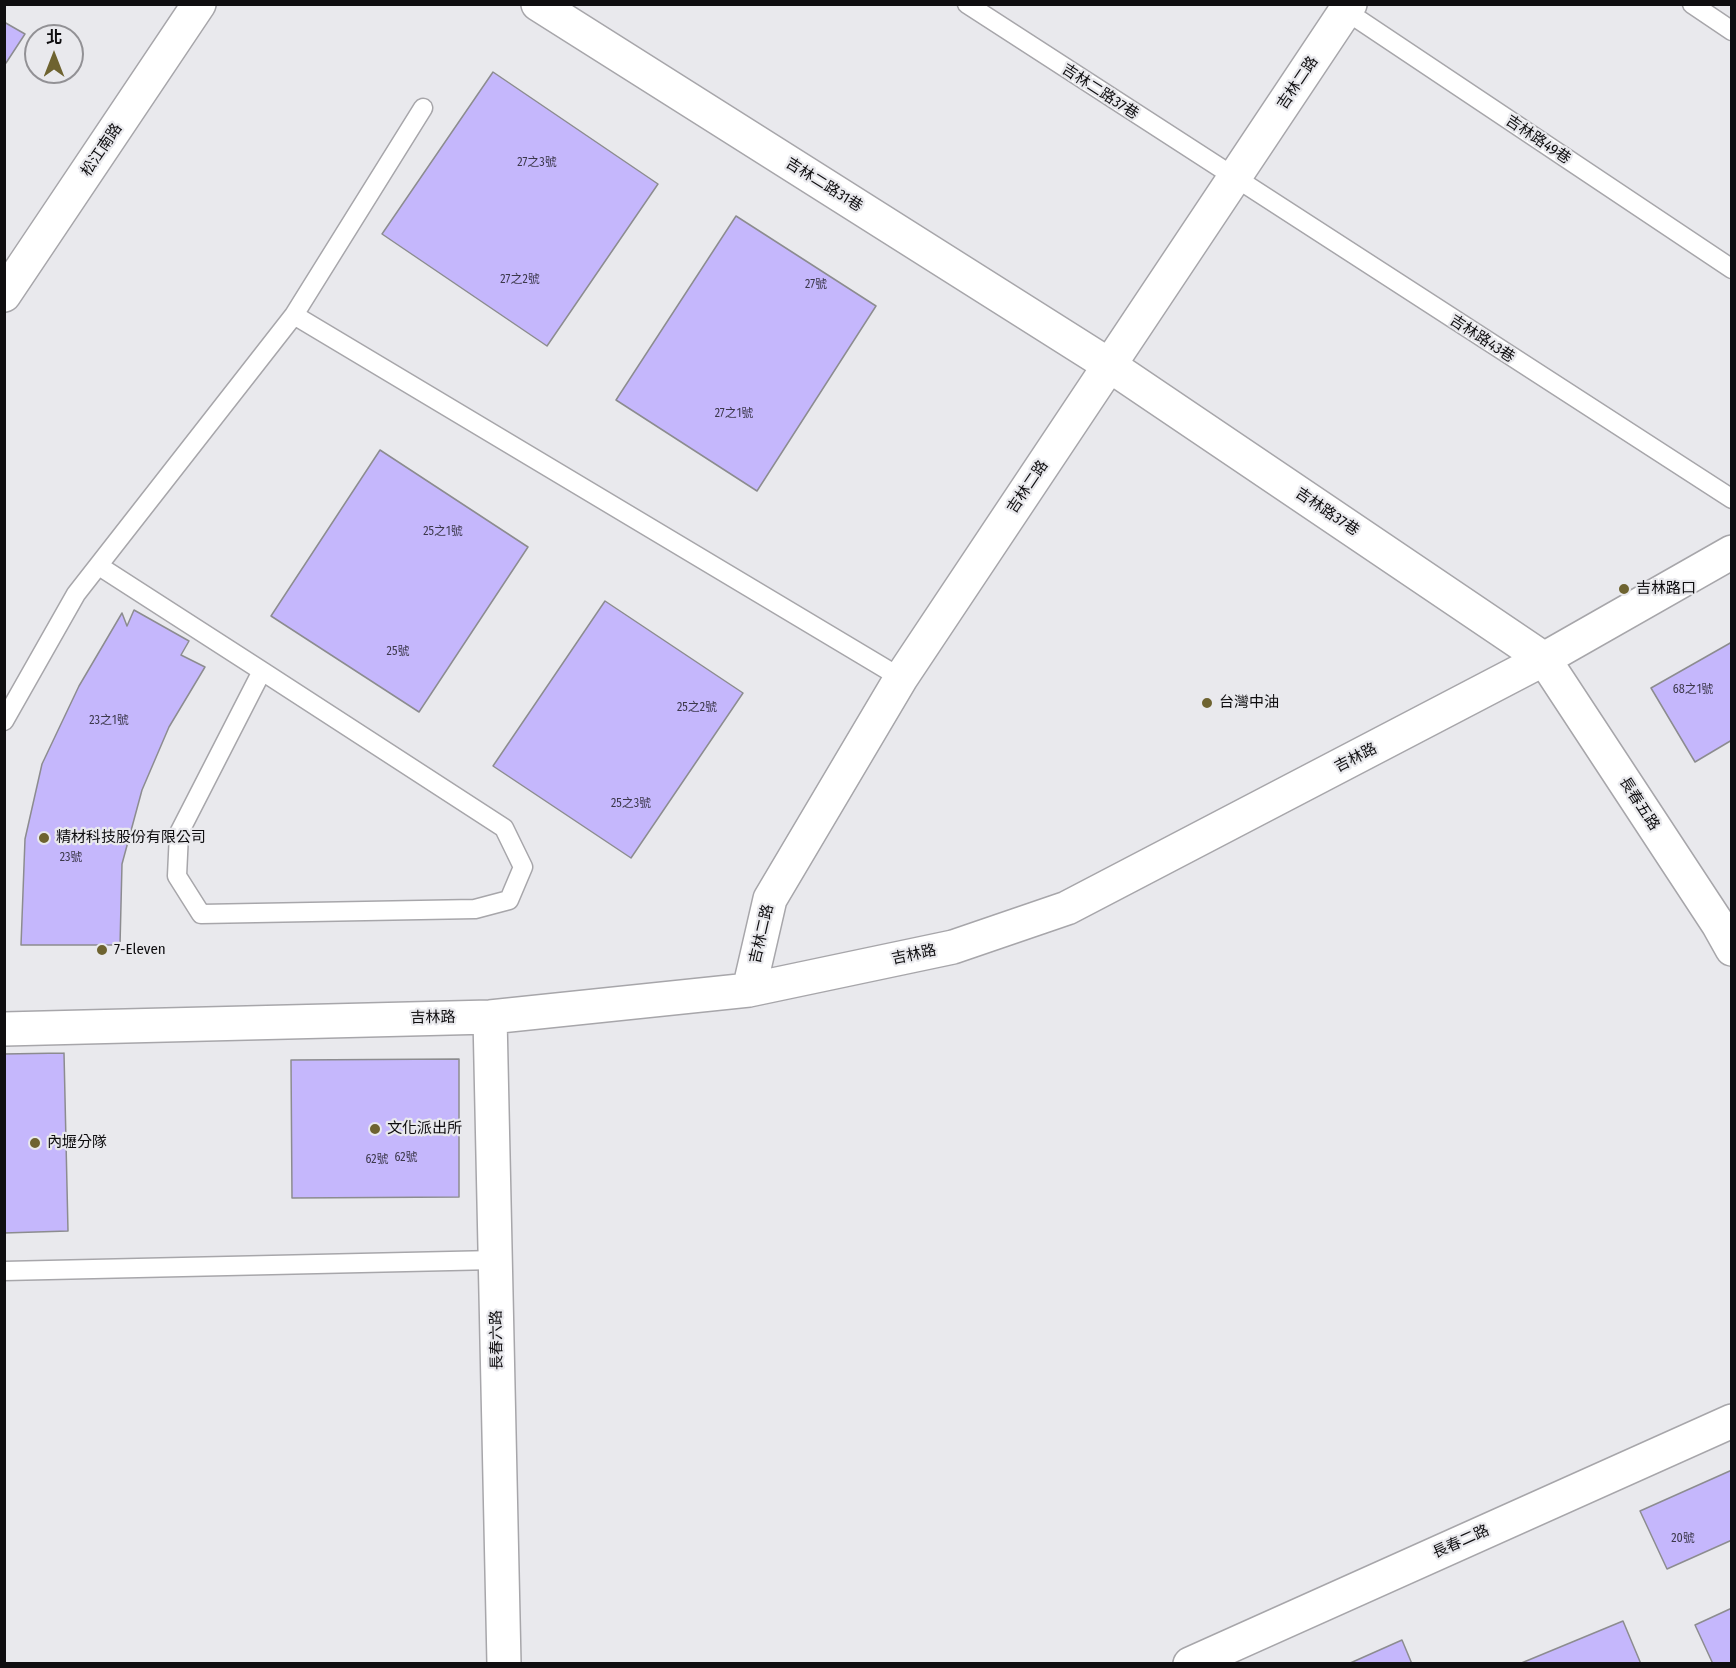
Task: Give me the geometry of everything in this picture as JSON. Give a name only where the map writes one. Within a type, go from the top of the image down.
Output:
[{"type":"street","name":"松江南路","points":[[4,295],[199,4]]},
{"type":"street","name":"吉林二路31巷","points":[[538,4],[1109,365]]},
{"type":"street","name":"吉林二路","points":[[749,990],[770,899],[901,678],[1344,7]]},
{"type":"street","name":"吉林路37巷","points":[[1109,365],[1544,659]]},
{"type":"street","name":"吉林路","points":[[4,1029],[490,1017],[749,990],[952,947],[1067,908],[1544,659],[1731,552]]},
{"type":"street","name":"長春五路","points":[[1544,659],[1718,924],[1731,949]]},
{"type":"street","name":"長春六路","points":[[490,1017],[504,1664]]},
{"type":"street","name":"長春二路","points":[[1190,1664],[1731,1421]]},
{"type":"lane","name":"吉林二路37巷","points":[[967,4],[1233,178]]},
{"type":"lane","points":[[1692,4],[1731,31]]},
{"type":"lane","name":"吉林路49巷","points":[[1344,7],[1731,269]]},
{"type":"lane","points":[[4,721],[76,594],[294,315],[423,108]]},
{"type":"lane","name":"吉林路43巷","points":[[1233,178],[1731,499]]},
{"type":"lane","points":[[294,315],[901,678]]},
{"type":"lane","points":[[99,566],[262,671],[504,828],[523,867],[509,900],[475,909],[201,914],[177,876],[179,833],[262,671]]},
{"type":"lane","points":[[4,1271],[495,1260]]},
{"type":"building","points":[[4,22],[24,36],[4,63]]},
{"type":"building","points":[[493,72],[658,184],[547,346],[382,234]]},
{"type":"building","points":[[736,216],[876,306],[757,491],[616,400]]},
{"type":"building","points":[[380,450],[528,547],[419,712],[271,616]]},
{"type":"building","points":[[605,601],[743,693],[631,858],[493,766]]},
{"type":"building","points":[[134,610],[189,641],[181,655],[205,667],[169,727],[142,790],[122,864],[120,945],[21,945],[25,839],[42,764],[79,686],[122,613],[127,626]]},
{"type":"building","points":[[1732,642],[1732,740],[1695,762],[1651,688]]},
{"type":"building","name":"內壢分隊","points":[[64,1053],[68,1231],[4,1233],[4,1054]]},
{"type":"building","name":"文化派出所","points":[[459,1059],[459,1197],[292,1198],[291,1060]]},
{"type":"building","points":[[1732,1470],[1732,1540],[1667,1569],[1640,1511]]},
{"type":"building","points":[[1732,1608],[1732,1664],[1713,1664],[1695,1625]]},
{"type":"building","points":[[1623,1621],[1641,1664],[1519,1664]]},
{"type":"building","points":[[1402,1640],[1412,1664],[1348,1664]]},
{"type":"place","name":"吉林路口","points":[[1624,589]]},
{"type":"place","name":"台灣中油","points":[[1207,703]]},
{"type":"place","name":"精材科技股份有限公司","points":[[44,838]]},
{"type":"place","name":"7-Eleven","points":[[102,950]]},
{"type":"place","name":"文化派出所","points":[[375,1129]]},
{"type":"place","name":"內壢分隊","points":[[35,1143]]}]
